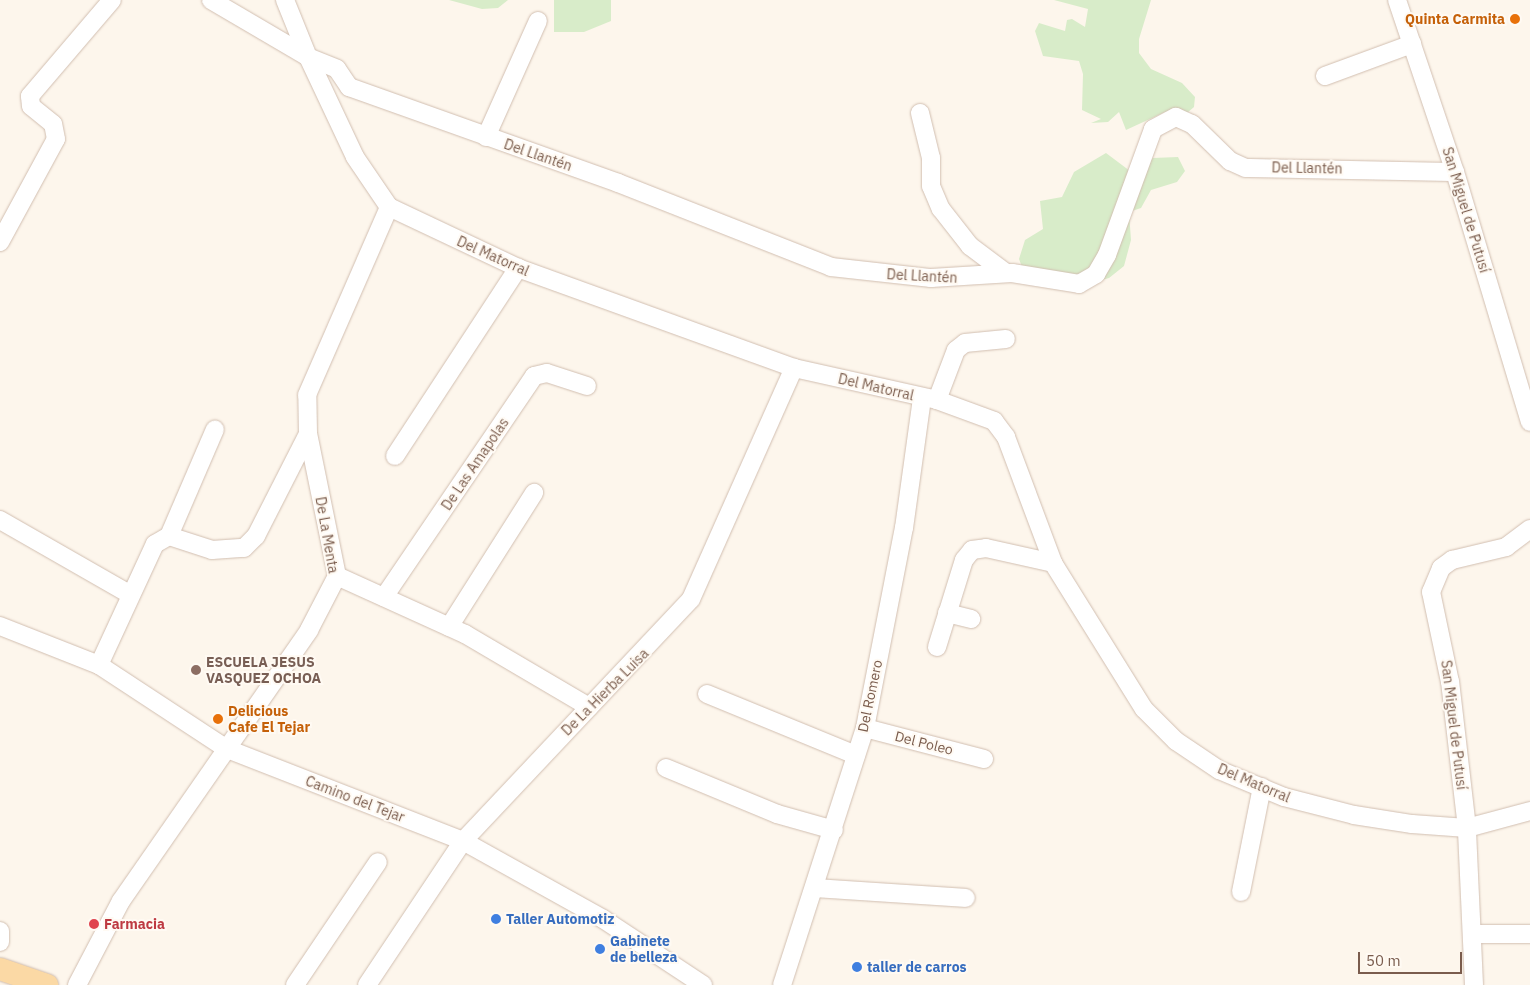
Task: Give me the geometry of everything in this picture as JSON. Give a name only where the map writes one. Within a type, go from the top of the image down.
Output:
[{"type":"main road","points":[[0,969],[36,983]]},
{"type":"street","points":[[0,242],[56,139],[53,124],[31,106],[30,96],[112,0]]},
{"type":"street","points":[[211,0],[308,57]]},
{"type":"street","points":[[285,0],[308,57],[355,157],[389,207]]},
{"type":"street","name":"San Miguel de Putusí","points":[[1397,0],[1455,172],[1530,422]]},
{"type":"street","points":[[486,137],[538,21]]},
{"type":"street","points":[[1325,76],[1412,44]]},
{"type":"street","name":"Del Llantén","points":[[308,57],[337,70],[344,82],[358,92],[486,137],[830,267],[931,278],[1006,273],[1079,284],[1096,274],[1119,226],[1153,128],[1176,117],[1192,124],[1230,161],[1246,168],[1455,172]]},
{"type":"street","points":[[920,113],[932,158],[930,186],[941,209],[964,240],[1006,273]]},
{"type":"street","name":"Del Matorral","points":[[389,207],[518,268],[794,368],[930,399],[981,413],[1006,437],[1053,563],[1144,709],[1176,741],[1205,760],[1262,787],[1354,815],[1467,828]]},
{"type":"street","name":"De La Menta","points":[[78,985],[121,902],[309,630],[337,576],[308,434],[308,395],[389,207]]},
{"type":"street","points":[[395,456],[518,268]]},
{"type":"street","name":"Del Romero","points":[[782,985],[816,888],[865,728],[930,399],[956,350],[965,343],[1006,340]]},
{"type":"street","name":"De La Hierba Luisa","points":[[367,985],[463,840],[691,599],[794,368]]},
{"type":"street","name":"De Las Amapolas","points":[[384,597],[534,376],[547,373],[588,386]]},
{"type":"street","points":[[99,665],[129,594],[154,544],[169,536],[215,429]]},
{"type":"street","points":[[169,536],[212,550],[244,548],[256,536],[308,434]]},
{"type":"street","points":[[448,627],[534,493]]},
{"type":"street","points":[[0,520],[129,594]]},
{"type":"street","name":"San Miguel de Putusí","points":[[1474,985],[1467,828],[1450,682],[1431,592],[1441,568],[1452,560],[1506,547],[1530,529]]},
{"type":"street","points":[[937,647],[964,560],[972,550],[986,548],[1053,563]]},
{"type":"street","points":[[337,576],[448,627],[589,707]]},
{"type":"street","points":[[948,613],[971,619]]},
{"type":"street","name":"Camino del Tejar","points":[[0,626],[99,665],[227,749],[463,840],[603,918],[703,985]]},
{"type":"street","points":[[707,694],[856,756]]},
{"type":"street","name":"Del Poleo","points":[[865,728],[984,759]]},
{"type":"street","points":[[666,768],[777,814],[834,830]]},
{"type":"street","points":[[1242,892],[1262,787]]},
{"type":"street","points":[[1467,828],[1530,811]]},
{"type":"street","points":[[296,985],[378,862]]},
{"type":"street","points":[[816,888],[966,898]]},
{"type":"street","points":[[0,931],[0,942]]},
{"type":"street","points":[[1473,934],[1530,934]]},
{"type":"green space","points":[[449,0],[508,0],[498,8],[482,9]]},
{"type":"green space","points":[[554,0],[611,0],[611,21],[584,32],[554,32]]},
{"type":"green space","points":[[1054,0],[1151,0],[1139,39],[1139,53],[1151,69],[1182,83],[1195,97],[1194,107],[1187,113],[1165,112],[1126,130],[1119,112],[1108,122],[1091,123],[1101,119],[1082,110],[1083,74],[1079,61],[1043,56],[1035,31],[1039,23],[1065,31],[1067,20],[1072,19],[1085,27],[1088,9]]},
{"type":"green space","points":[[1106,153],[1130,171],[1153,158],[1178,157],[1185,171],[1177,182],[1151,190],[1141,208],[1129,212],[1131,240],[1124,266],[1109,278],[1098,281],[1022,267],[1019,259],[1025,240],[1043,229],[1040,201],[1062,197],[1074,172]]},
{"type":"place","name":"Quinta Carmita","points":[[1515,19]]},
{"type":"place","name":"ESCUELA JESUS VASQUEZ OCHOA","points":[[196,670]]},
{"type":"place","name":"Delicious Cafe El Tejar","points":[[218,719]]},
{"type":"place","name":"Taller Automotiz","points":[[496,919]]},
{"type":"place","name":"Farmacia","points":[[94,924]]},
{"type":"place","name":"Gabinete de belleza","points":[[600,949]]},
{"type":"place","name":"taller de carros","points":[[857,967]]}]
